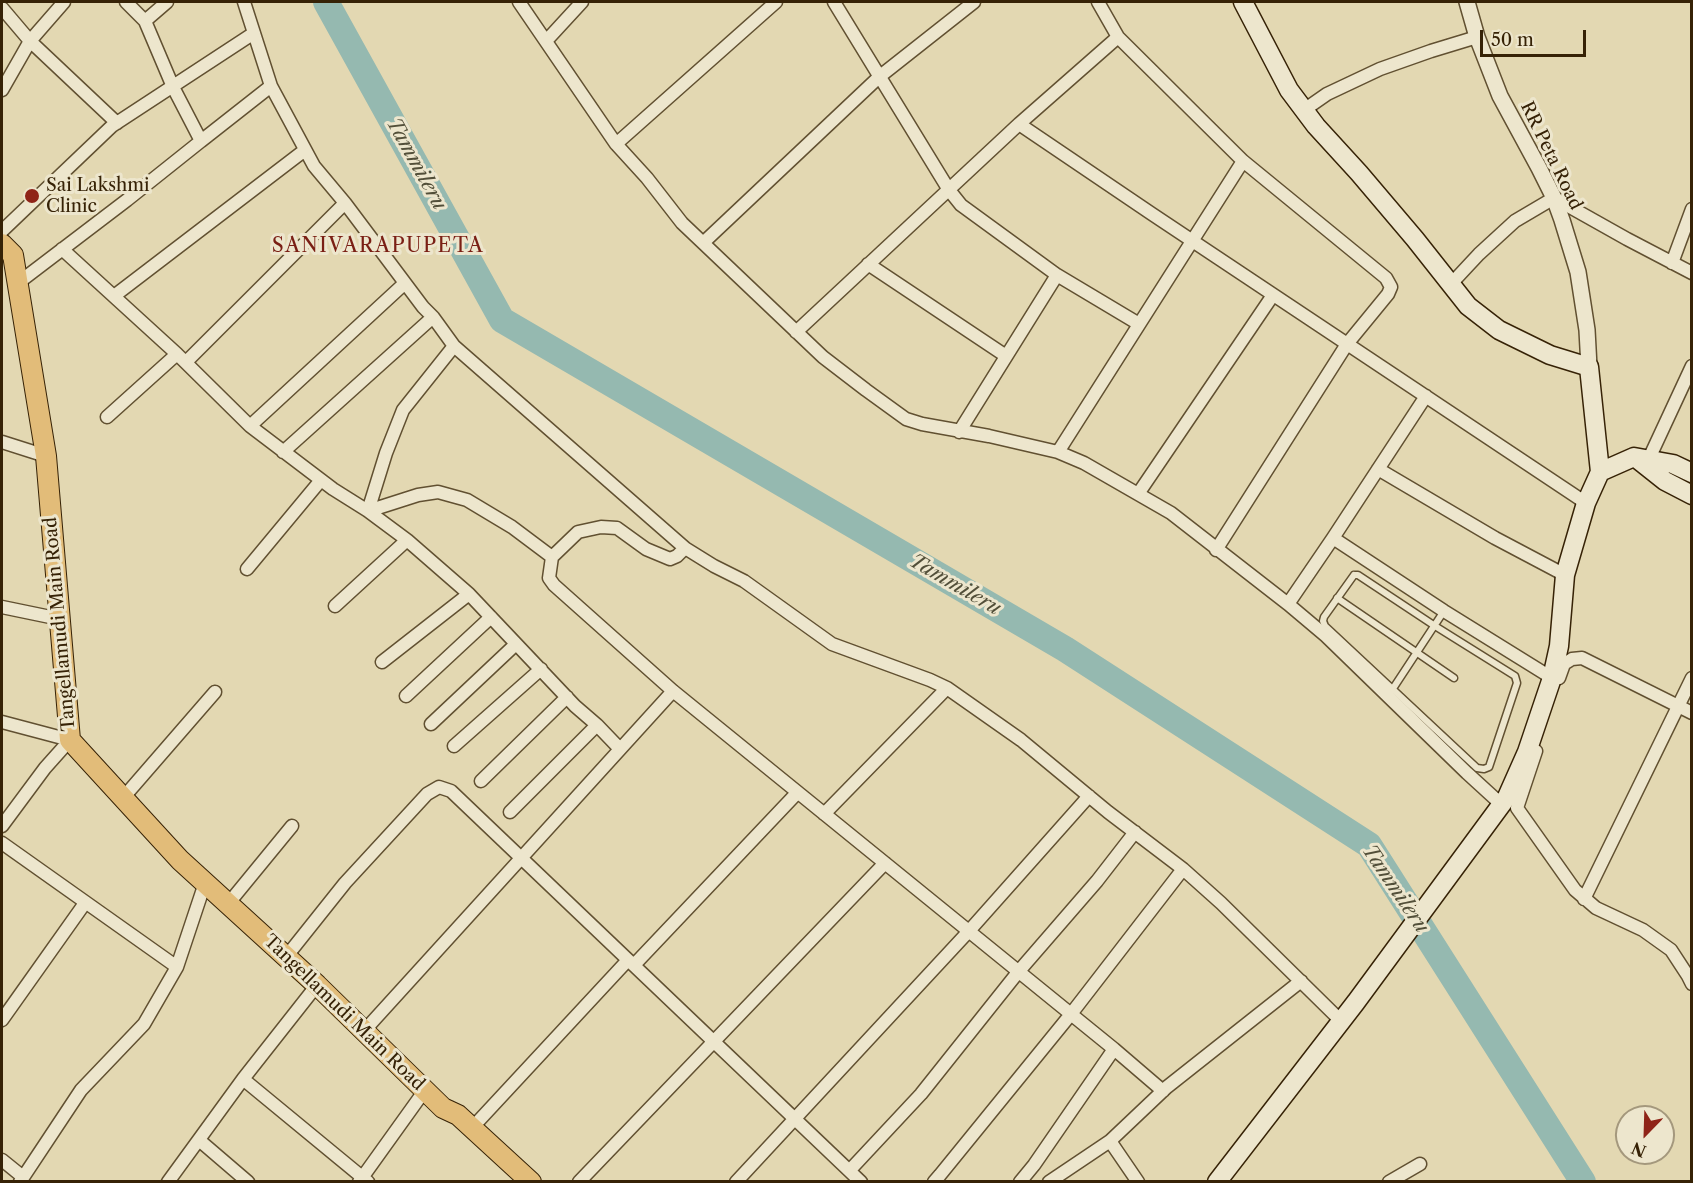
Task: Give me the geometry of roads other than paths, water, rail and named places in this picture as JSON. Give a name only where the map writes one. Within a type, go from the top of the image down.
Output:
[{"type":"main road","points":[[1217,1182],[1356,1002],[1502,805],[1527,752],[1552,678],[1559,646],[1565,575],[1586,503],[1600,472],[1589,367],[1550,355],[1499,330],[1468,306],[1408,231],[1316,126],[1289,90],[1243,2]]},
{"type":"main road","name":"Tangellamudi Main Road","points":[[6,254],[18,282],[46,456],[70,740],[180,860],[317,985],[443,1108],[458,1115],[531,1182]]},
{"type":"main road","points":[[1600,472],[1643,461],[1673,464],[1692,473]]},
{"type":"main road","points":[[1643,461],[1665,481],[1692,495]]},
{"type":"street","points":[[2,90],[30,41],[64,2]]},
{"type":"street","points":[[126,2],[146,21],[173,87],[201,141]]},
{"type":"street","points":[[146,21],[167,2]]},
{"type":"street","points":[[244,2],[271,86],[314,166],[454,346],[685,548],[744,581],[832,644],[947,688],[1021,741],[1183,869],[1221,903],[1341,1021]]},
{"type":"street","points":[[519,2],[616,144],[647,178],[682,223],[831,364],[906,418],[922,424],[1058,452],[1084,463],[1170,513],[1288,604],[1391,692],[1467,773],[1502,805]]},
{"type":"street","points":[[547,40],[582,2]]},
{"type":"street","points":[[616,144],[776,2]]},
{"type":"street","points":[[834,2],[949,190],[961,205],[1057,275],[1138,324]]},
{"type":"street","points":[[703,243],[879,77],[974,2]]},
{"type":"street","points":[[1098,2],[1118,37],[1243,161],[1386,278],[1391,287],[1388,294],[1347,344],[1216,550]]},
{"type":"street","name":"RR Peta Road","points":[[1467,2],[1477,37],[1500,96],[1554,198],[1578,272],[1587,330],[1589,367]]},
{"type":"street","points":[[2,8],[30,41],[117,123]]},
{"type":"street","points":[[2,231],[117,123],[254,33]]},
{"type":"street","points":[[796,332],[1019,124],[1118,37]]},
{"type":"street","points":[[1304,110],[1327,94],[1380,69],[1477,37]]},
{"type":"street","points":[[18,282],[128,200],[271,86]]},
{"type":"street","points":[[1019,124],[1586,503]]},
{"type":"street","points":[[114,296],[305,150]]},
{"type":"street","points":[[1058,452],[1243,161]]},
{"type":"street","points":[[1451,284],[1515,221],[1554,198],[1692,273]]},
{"type":"street","points":[[107,417],[182,358],[345,203]]},
{"type":"street","points":[[1672,263],[1692,210]]},
{"type":"street","points":[[62,249],[182,358],[250,426],[406,540],[469,594],[620,749]]},
{"type":"street","points":[[868,264],[1006,356]]},
{"type":"street","points":[[959,432],[1057,275]]},
{"type":"street","points":[[250,426],[405,283]]},
{"type":"street","points":[[1138,494],[1273,295]]},
{"type":"street","points":[[283,452],[433,317]]},
{"type":"street","points":[[368,511],[386,453],[403,411],[454,346]]},
{"type":"street","points":[[1643,461],[1692,366]]},
{"type":"street","points":[[1288,604],[1426,396]]},
{"type":"street","points":[[2,442],[46,456]]},
{"type":"street","points":[[1378,469],[1495,538],[1565,575]]},
{"type":"street","points":[[247,569],[321,480]]},
{"type":"street","points":[[368,511],[418,495],[438,492],[467,500],[512,527],[552,557]]},
{"type":"street","points":[[685,548],[670,559],[646,549],[617,528],[601,527],[578,532],[552,557],[549,578],[554,585],[673,691],[1019,971],[1163,1091]]},
{"type":"street","points":[[1333,538],[1552,678]]},
{"type":"street","points":[[335,606],[406,540]]},
{"type":"street","points":[[382,662],[469,594]]},
{"type":"street","points":[[2,607],[60,619]]},
{"type":"street","points":[[406,696],[490,616]]},
{"type":"street","points":[[431,724],[516,644]]},
{"type":"street","points":[[1690,976],[1671,950],[1658,939],[1596,908],[1584,899],[1575,890],[1517,808],[1564,664],[1572,659],[1582,658],[1692,713]]},
{"type":"street","points":[[454,746],[541,669]]},
{"type":"street","points":[[1584,899],[1692,678]]},
{"type":"street","points":[[824,814],[947,688]]},
{"type":"street","points":[[364,1030],[673,691]]},
{"type":"street","points":[[123,798],[215,692]]},
{"type":"street","points":[[481,781],[567,697]]},
{"type":"street","points":[[2,722],[70,740],[45,768],[2,826]]},
{"type":"street","points":[[510,812],[597,726]]},
{"type":"street","points":[[286,957],[345,883],[428,794],[439,787],[450,791],[861,1182]]},
{"type":"street","points":[[472,1128],[797,793]]},
{"type":"street","points":[[736,1182],[969,931],[1089,796]]},
{"type":"street","points":[[228,904],[292,826]]},
{"type":"street","points":[[850,1170],[921,1094],[1019,971],[1097,881],[1135,832]]},
{"type":"street","points":[[2,843],[177,967]]},
{"type":"street","points":[[579,1182],[885,863]]},
{"type":"street","points":[[934,1182],[1071,1014],[1183,869]]},
{"type":"street","points":[[2,1161],[21,1179],[81,1090],[144,1024],[177,967],[205,883]]},
{"type":"street","points":[[2,1020],[85,903]]},
{"type":"street","points":[[1049,1182],[1110,1141],[1163,1091],[1301,981]]},
{"type":"street","points":[[168,1182],[317,985]]},
{"type":"street","points":[[1020,1182],[1114,1049]]},
{"type":"street","points":[[243,1080],[363,1180],[425,1090]]},
{"type":"street","points":[[199,1140],[248,1182]]},
{"type":"street","points":[[1110,1141],[1138,1182]]},
{"type":"street","points":[[1389,1182],[1420,1164]]},
{"type":"lane","points":[[1358,575],[1434,626],[1511,672],[1517,680],[1489,767],[1477,768],[1391,692],[1325,626],[1324,617],[1337,598],[1352,578],[1358,575]]},
{"type":"lane","points":[[1337,598],[1454,678]]},
{"type":"lane","points":[[1391,692],[1444,611]]},
{"type":"waterway","name":"Tammileru","points":[[326,2],[502,320],[1065,649],[1369,845],[1583,1182]]},
{"type":"place","name":"Sai Lakshmi Clinic","points":[[32,196]]},
{"type":"district","name":"SANIVARAPUPETA","points":[[378,246]]}]
